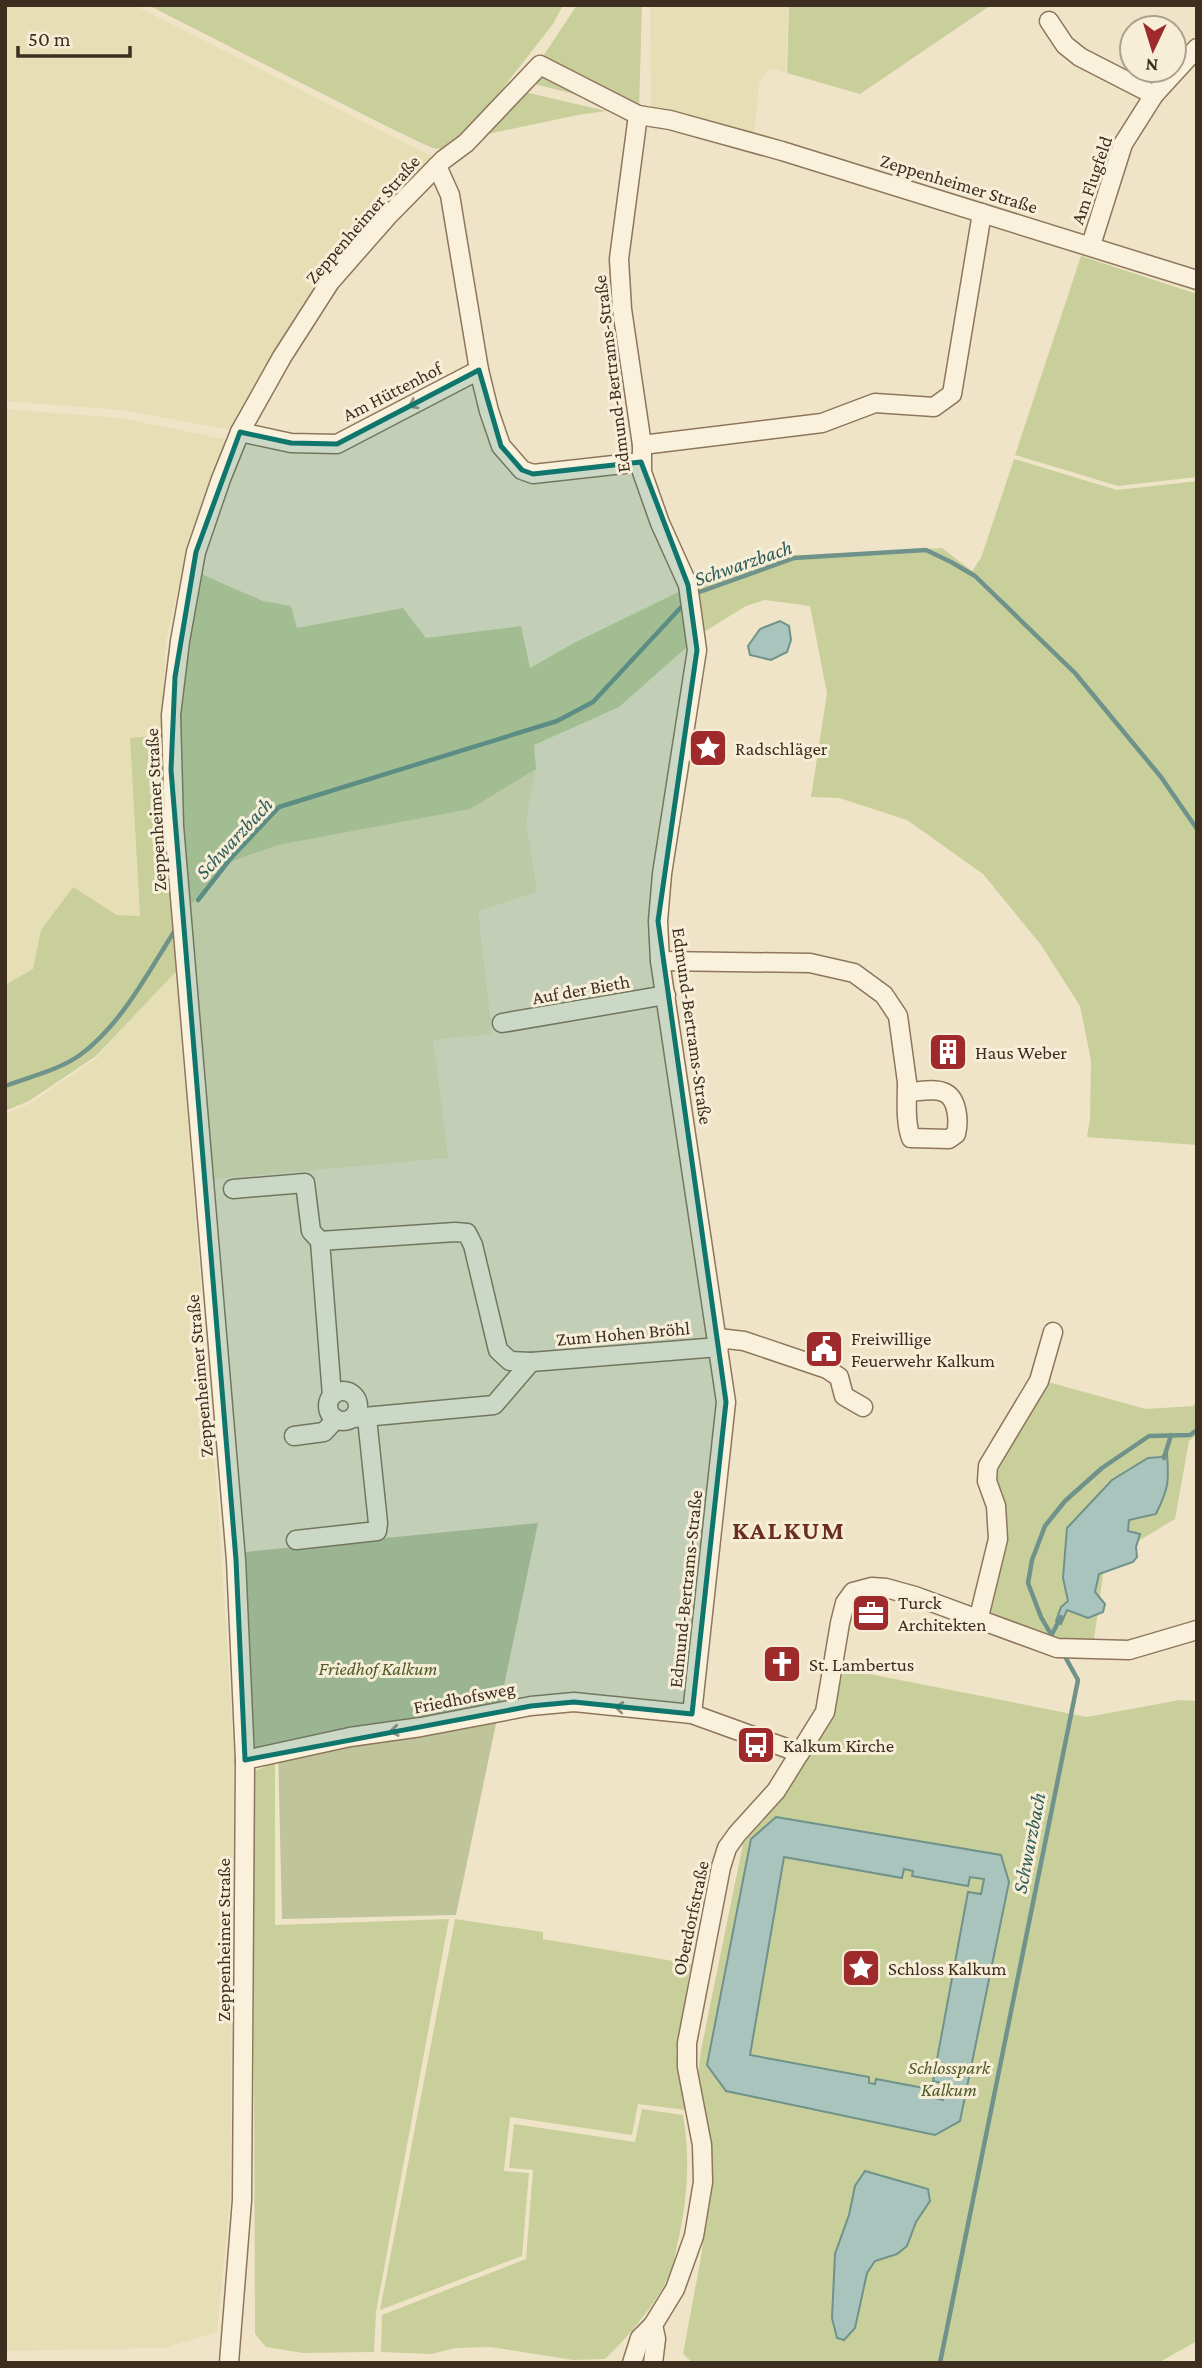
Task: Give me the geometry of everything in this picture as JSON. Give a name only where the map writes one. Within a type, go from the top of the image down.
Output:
[{"type":"street","points":[[1049,21],[1065,45],[1080,57],[1154,94]]},
{"type":"street","name":"Am Flugfeld","points":[[1090,245],[1123,144],[1154,94],[1197,48]]},
{"type":"street","name":"Zeppenheimer Straße","points":[[229,2363],[242,2200],[245,1760],[236,1560],[180,900],[171,770],[171,715],[196,552],[240,432],[282,357],[330,282],[387,217],[437,166],[466,143],[540,65],[638,115],[670,120],[782,151],[1197,280]]},
{"type":"street","name":"Edmund-Bertrams-Straße","points":[[638,115],[619,259],[622,309],[642,472],[660,523],[688,585],[697,650],[662,874],[658,921],[660,961],[726,1402],[692,1714],[800,1753]]},
{"type":"street","points":[[437,166],[450,195],[478,370],[501,446],[522,470],[533,474],[641,453],[822,424],[875,403],[927,407],[944,401],[952,394],[982,213]]},
{"type":"street","name":"Am Hüttenhof","points":[[240,432],[291,443],[337,444],[478,370]]},
{"type":"street","points":[[660,961],[810,963],[854,973],[884,995],[898,1016],[907,1092]]},
{"type":"street","name":"Auf der Bieth","points":[[502,1023],[666,995]]},
{"type":"street","points":[[233,1189],[305,1184],[311,1231],[320,1241],[332,1396],[328,1408],[352,1418]]},
{"type":"street","name":"Zum Hohen Bröhl","points":[[320,1241],[467,1233],[473,1245],[498,1350],[510,1361],[531,1362],[744,1341],[827,1369],[839,1377],[844,1396],[863,1407]]},
{"type":"street","points":[[978,1621],[998,1539],[996,1506],[987,1481],[988,1466],[1039,1381],[1053,1332]]},
{"type":"street","points":[[294,1436],[324,1432],[352,1418],[494,1405],[531,1362]]},
{"type":"street","points":[[296,1540],[377,1531],[378,1523],[352,1418],[358,1409],[356,1396],[346,1390],[338,1391],[332,1396]]},
{"type":"street","name":"Oberdorfstraße","points":[[632,2363],[640,2338],[653,2325],[675,2289],[694,2236],[703,2182],[702,2145],[687,2067],[687,2043],[721,1867],[727,1848],[776,1791],[825,1712],[840,1623],[845,1603],[853,1592],[872,1587],[886,1588],[1057,1648],[1129,1650],[1197,1630]]},
{"type":"street","name":"Friedhofsweg","points":[[245,1760],[351,1737],[530,1706],[573,1702],[692,1714]]},
{"type":"street","points":[[653,2325],[656,2339],[653,2363]]},
{"type":"highlighted area","points":[[479,370],[501,446],[522,470],[533,474],[641,462],[688,585],[697,650],[658,921],[726,1402],[692,1714],[574,1702],[531,1706],[245,1760],[236,1560],[171,770],[175,677],[196,552],[240,432],[291,443],[337,444]]},
{"type":"shaded area","points":[[5,5],[134,5],[435,158],[276,353],[231,430],[121,410],[5,401]]},
{"type":"shaded area","points":[[650,5],[788,5],[786,73],[769,68],[759,85],[754,136],[651,108]]},
{"type":"shaded area","points":[[5,409],[121,418],[228,440],[192,531],[166,641],[161,735],[130,738],[140,916],[117,915],[73,888],[41,930],[33,969],[5,985]]},
{"type":"shaded area","points":[[536,769],[526,820],[537,892],[478,911],[492,1034],[433,1040],[448,1158],[214,1179],[187,910],[222,865],[278,845],[469,809]]},
{"type":"shaded area","points":[[175,963],[219,1517],[234,1756],[230,2199],[217,2332],[164,2348],[5,2351],[5,1114],[31,1103],[98,1057]]},
{"type":"green space","points":[[148,5],[563,5],[553,24],[474,125],[451,146],[442,149],[432,148],[386,126]]},
{"type":"green space","points":[[577,5],[642,5],[639,110],[526,82]]},
{"type":"green space","points":[[789,5],[991,5],[860,94],[787,73]]},
{"type":"green space","points":[[516,90],[606,111],[478,136]]},
{"type":"green space","points":[[1081,256],[1197,294],[1197,477],[1118,486],[1015,455]]},
{"type":"green space","points":[[1014,459],[1117,490],[1197,481],[1197,1145],[1087,1137],[1091,1060],[1080,1006],[1041,945],[983,874],[907,820],[839,798],[811,797],[827,693],[810,606],[765,600],[746,606],[704,632],[619,707],[534,745],[536,769],[470,809],[278,845],[222,865],[187,910],[177,759],[182,652],[201,574],[263,601],[291,606],[297,628],[403,608],[426,638],[521,626],[530,668],[574,643],[697,583],[782,556],[942,548],[972,571],[981,558]]},
{"type":"green space","points":[[161,735],[165,823],[183,964],[96,1056],[29,1101],[5,1111],[5,985],[33,969],[41,930],[73,887],[117,915],[140,916],[130,738]]},
{"type":"green space","points":[[1030,1377],[1146,1409],[1193,1406],[1197,1402],[1197,1435],[1189,1441],[1175,1519],[1105,1561],[1093,1646],[1043,1636],[972,1612],[991,1532],[977,1483],[981,1465],[1026,1391]]},
{"type":"green space","name":"Friedhof Kalkum","points":[[538,1523],[456,1915],[282,1919],[278,1746],[252,1750],[245,1552]]},
{"type":"green space","name":"Schlosspark Kalkum","points":[[844,1669],[1087,1717],[1180,1700],[1197,1701],[1197,2341],[1158,2363],[693,2363],[683,2354],[702,2252],[708,2141],[697,2083],[701,2050],[743,1844],[807,1759],[833,1713]]},
{"type":"green space","points":[[275,1762],[275,1925],[449,1919],[376,2312],[374,2352],[303,2353],[266,2347],[255,2334],[253,1772]]},
{"type":"green space","points":[[455,1919],[543,1932],[543,1939],[691,1964],[676,2053],[686,2110],[638,2104],[632,2135],[510,2117],[504,2171],[529,2173],[522,2256],[380,2310]]},
{"type":"green space","points":[[642,2109],[683,2115],[687,2176],[682,2221],[672,2269],[666,2281],[643,2317],[605,2359],[573,2360],[491,2347],[456,2348],[432,2354],[381,2352],[382,2315],[526,2259],[533,2170],[509,2168],[514,2124],[635,2142]]},
{"type":"water","points":[[780,621],[789,626],[791,640],[787,652],[771,660],[750,655],[748,646],[760,629]]},
{"type":"water","points":[[1167,1453],[1167,1484],[1156,1514],[1129,1520],[1128,1531],[1140,1534],[1136,1547],[1137,1557],[1133,1562],[1099,1574],[1095,1592],[1105,1604],[1103,1612],[1088,1618],[1067,1610],[1061,1624],[1056,1621],[1061,1607],[1068,1601],[1063,1578],[1067,1528],[1112,1480],[1148,1458],[1161,1457]]},
{"type":"water","points":[[776,1817],[1001,1855],[1009,1882],[960,2121],[935,2135],[726,2091],[707,2065],[751,1839]],"holes":[[[784,1857],[902,1878],[904,1869],[913,1871],[912,1876],[968,1886],[970,1877],[984,1879],[981,1894],[968,1892],[933,2081],[946,2084],[943,2100],[927,2096],[929,2089],[876,2079],[875,2084],[869,2083],[869,2077],[750,2055]]]},
{"type":"water","points":[[865,2171],[928,2189],[930,2201],[916,2222],[907,2246],[897,2254],[875,2261],[867,2273],[855,2328],[844,2340],[837,2338],[832,2318],[835,2254],[849,2215],[855,2186]]},
{"type":"waterway","name":"Schwarzbach","points":[[694,594],[794,558],[926,550],[975,576],[1075,673],[1161,777],[1197,829]]},
{"type":"waterway","name":"Schwarzbach","points":[[198,900],[231,858],[279,807],[557,721],[593,702],[685,603]]},
{"type":"waterway","name":"Schwarzbach","points":[[5,1086],[63,1065],[95,1043],[121,1014],[174,932]]},
{"type":"waterway","name":"Schwarzbach","points":[[1056,1643],[1041,1617],[1028,1583],[1032,1560],[1045,1526],[1065,1501],[1102,1468],[1149,1436],[1190,1435],[1197,1430]]},
{"type":"waterway","points":[[1164,1458],[1171,1435]]},
{"type":"waterway","points":[[1052,1634],[1061,1617]]},
{"type":"waterway","name":"Schwarzbach","points":[[940,2363],[1078,1680],[1063,1653]]},
{"type":"place","name":"Radschläger","points":[[708,748]]},
{"type":"place","name":"Haus Weber","points":[[948,1052]]},
{"type":"place","name":"Freiwillige Feuerwehr Kalkum","points":[[824,1349]]},
{"type":"place","name":"Turck Architekten","points":[[871,1613]]},
{"type":"place","name":"St. Lambertus","points":[[782,1664]]},
{"type":"place","name":"Kalkum Kirche","points":[[756,1745]]},
{"type":"place","name":"Schloss Kalkum","points":[[861,1968]]},
{"type":"district","name":"KALKUM","points":[[789,1530]]}]
